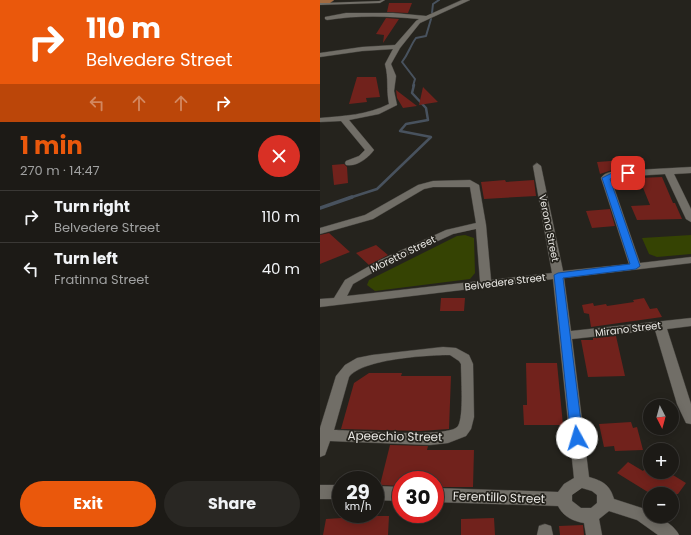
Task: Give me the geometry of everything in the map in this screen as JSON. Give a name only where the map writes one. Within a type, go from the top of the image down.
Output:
[{"type":"main road","points":[[320,0],[330,0]]},
{"type":"street","points":[[320,120],[344,119],[384,110],[393,105],[390,91],[392,76],[388,64],[397,48],[418,22],[467,0]]},
{"type":"street","points":[[327,18],[346,15],[393,15],[426,18]]},
{"type":"street","points":[[320,55],[362,49],[397,48]]},
{"type":"street","points":[[344,119],[370,150],[362,158],[349,163]]},
{"type":"street","name":"Verona Street","points":[[538,166],[558,275],[582,482]]},
{"type":"street","points":[[636,266],[606,178],[617,174],[691,170]]},
{"type":"street","points":[[668,171],[691,219]]},
{"type":"street","points":[[320,231],[370,217],[410,192],[421,187],[433,184],[470,183],[474,185],[481,225],[486,284]]},
{"type":"street","name":"Moretto Street","points":[[338,301],[349,282],[384,262],[450,232],[481,225]]},
{"type":"street","name":"Belvedere Street","points":[[320,303],[691,260]]},
{"type":"street","name":"Mirano Street","points":[[566,336],[691,322]]},
{"type":"street","points":[[660,326],[684,404],[691,419]]},
{"type":"street","name":"Apeechio Street","points":[[443,351],[452,351],[464,358],[467,364],[468,419],[465,428],[456,434],[445,438],[430,439],[322,435],[343,376],[346,370],[353,365],[377,358],[443,351]]},
{"type":"street","points":[[320,451],[322,435]]},
{"type":"street","points":[[582,482],[596,486],[602,490],[606,503],[604,510],[591,518],[573,514],[566,507],[564,499],[566,491],[572,484],[582,482]]},
{"type":"street","points":[[320,492],[332,492]]},
{"type":"street","name":"Ferentillo Street","points":[[444,495],[564,499]]},
{"type":"street","points":[[606,503],[642,515],[671,535]]},
{"type":"street","points":[[591,518],[594,535]]},
{"type":"lane","points":[[320,4],[380,2],[384,0]]},
{"type":"green space","points":[[465,235],[474,238],[475,273],[470,279],[375,291],[367,285],[369,280],[457,236]]},
{"type":"green space","points":[[691,235],[691,254],[657,257],[649,254],[642,238]]},
{"type":"building","points":[[389,3],[412,3],[408,13],[387,12]]},
{"type":"building","points":[[386,18],[399,19],[383,43],[384,35],[376,34]]},
{"type":"building","points":[[357,77],[376,77],[380,97],[366,98],[367,102],[349,104]]},
{"type":"building","points":[[423,87],[438,102],[419,105]]},
{"type":"building","points":[[396,90],[417,106],[403,108],[397,98]]},
{"type":"building","points":[[625,160],[628,169],[612,170],[600,174],[597,162]]},
{"type":"building","points":[[344,164],[347,167],[348,183],[334,185],[332,165]]},
{"type":"building","points":[[662,177],[673,203],[675,203],[682,219],[637,220],[631,206],[650,205],[639,178]]},
{"type":"building","points":[[505,180],[506,182],[534,180],[536,196],[484,199],[481,182]]},
{"type":"building","points":[[610,209],[615,226],[592,228],[586,211]]},
{"type":"building","points":[[329,233],[350,252],[320,264],[320,235]]},
{"type":"building","points":[[376,245],[388,255],[369,265],[356,253]]},
{"type":"building","points":[[441,298],[465,298],[464,311],[440,311]]},
{"type":"building","points":[[644,298],[650,309],[657,308],[662,317],[591,327],[589,314],[584,313],[582,305],[593,303],[594,306],[606,304],[607,306],[634,302],[633,300]]},
{"type":"building","points":[[616,336],[625,376],[588,377],[581,340],[593,340],[593,338]]},
{"type":"building","points":[[526,363],[557,363],[563,425],[524,425],[523,405],[527,405]]},
{"type":"building","points":[[369,373],[402,373],[401,376],[451,376],[449,429],[420,431],[341,429],[354,383]]},
{"type":"building","points":[[631,422],[633,428],[637,427],[643,450],[615,451],[614,446],[604,447],[599,424]]},
{"type":"building","points":[[390,445],[428,446],[427,450],[474,450],[473,487],[444,487],[444,471],[392,471],[392,486],[384,485],[384,471]]},
{"type":"building","points":[[628,462],[643,471],[643,479],[679,479],[686,483],[679,493],[679,487],[643,487],[643,489],[617,473]]},
{"type":"building","points":[[384,516],[389,516],[388,535],[323,535],[326,519],[332,519],[332,523],[384,523]]},
{"type":"building","points":[[494,518],[495,535],[461,535],[461,519]]},
{"type":"building","points":[[583,525],[584,535],[560,535],[559,526]]},
{"type":"waterway","points":[[432,13],[433,4],[439,0]]},
{"type":"waterway","points":[[413,86],[415,79],[402,62],[416,38],[426,36],[431,19]]},
{"type":"waterway","points":[[350,198],[377,189],[431,137],[400,131],[406,124],[428,120],[426,108],[412,93],[414,85]]},
{"type":"waterway","points":[[320,208],[350,198]]},
{"type":"route","points":[[577,438],[558,275],[636,266],[606,178],[617,174],[628,173]]}]
